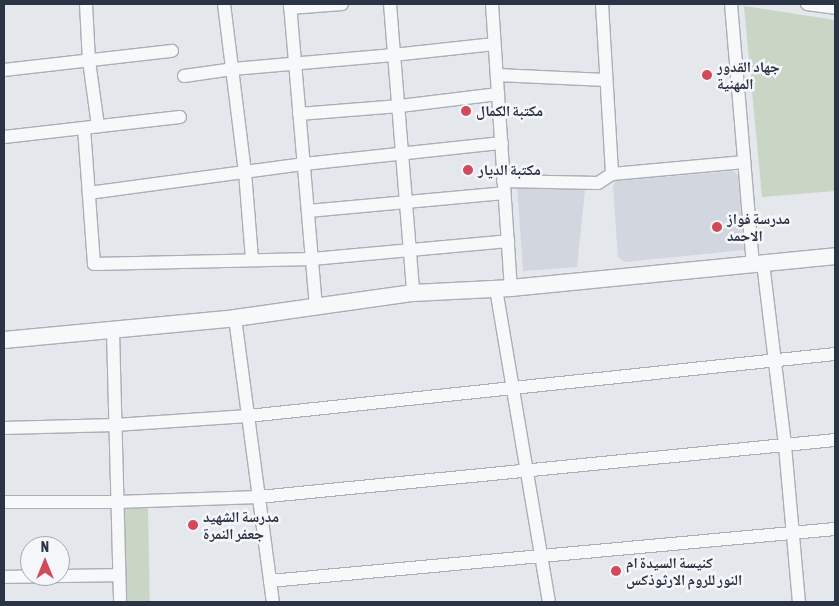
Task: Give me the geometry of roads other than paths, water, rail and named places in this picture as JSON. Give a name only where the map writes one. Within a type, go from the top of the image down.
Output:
[{"type":"street","points":[[86,4],[89,61],[98,126]]},
{"type":"street","points":[[224,4],[245,172],[252,260]]},
{"type":"street","points":[[316,306],[290,6],[342,4]]},
{"type":"street","points":[[390,4],[400,106],[401,154],[413,293]]},
{"type":"street","points":[[492,4],[508,241],[504,288],[512,387],[549,602]]},
{"type":"street","points":[[602,4],[612,174]]},
{"type":"street","points":[[731,4],[744,162],[785,446],[799,602]]},
{"type":"street","points":[[807,4],[835,6]]},
{"type":"street","points":[[184,76],[233,69],[494,44]]},
{"type":"street","points":[[4,70],[172,51]]},
{"type":"street","points":[[497,75],[606,80]]},
{"type":"street","points":[[299,114],[400,106],[498,94]]},
{"type":"street","points":[[4,137],[180,117]]},
{"type":"street","points":[[84,128],[94,264],[312,259],[508,241]]},
{"type":"street","points":[[89,193],[304,164],[502,143]]},
{"type":"street","points":[[308,210],[406,203],[504,187],[598,183],[612,174],[744,162]]},
{"type":"street","points":[[4,340],[235,318],[413,293],[504,288],[835,256]]},
{"type":"street","points":[[235,318],[273,602]]},
{"type":"street","points":[[112,331],[120,602]]},
{"type":"street","points":[[4,428],[116,425],[248,416],[835,354]]},
{"type":"street","points":[[4,502],[117,502],[259,496],[527,472],[835,440]]},
{"type":"street","points":[[270,581],[793,535],[835,529]]},
{"type":"street","points":[[4,578],[119,575]]},
{"type":"place","name":"جهاد القدور المهنية","points":[[707,75]]},
{"type":"place","name":"مكتبة الكمال","points":[[466,111]]},
{"type":"place","name":"مكتبة الديار","points":[[468,170]]},
{"type":"place","name":"مدرسة فواز الاحمد","points":[[717,227]]},
{"type":"place","name":"مدرسة الشهيد جعفر النمرة","points":[[193,525]]},
{"type":"place","name":"كنيسة السيدة ام النور للروم الارثوذكس","points":[[616,571]]}]
